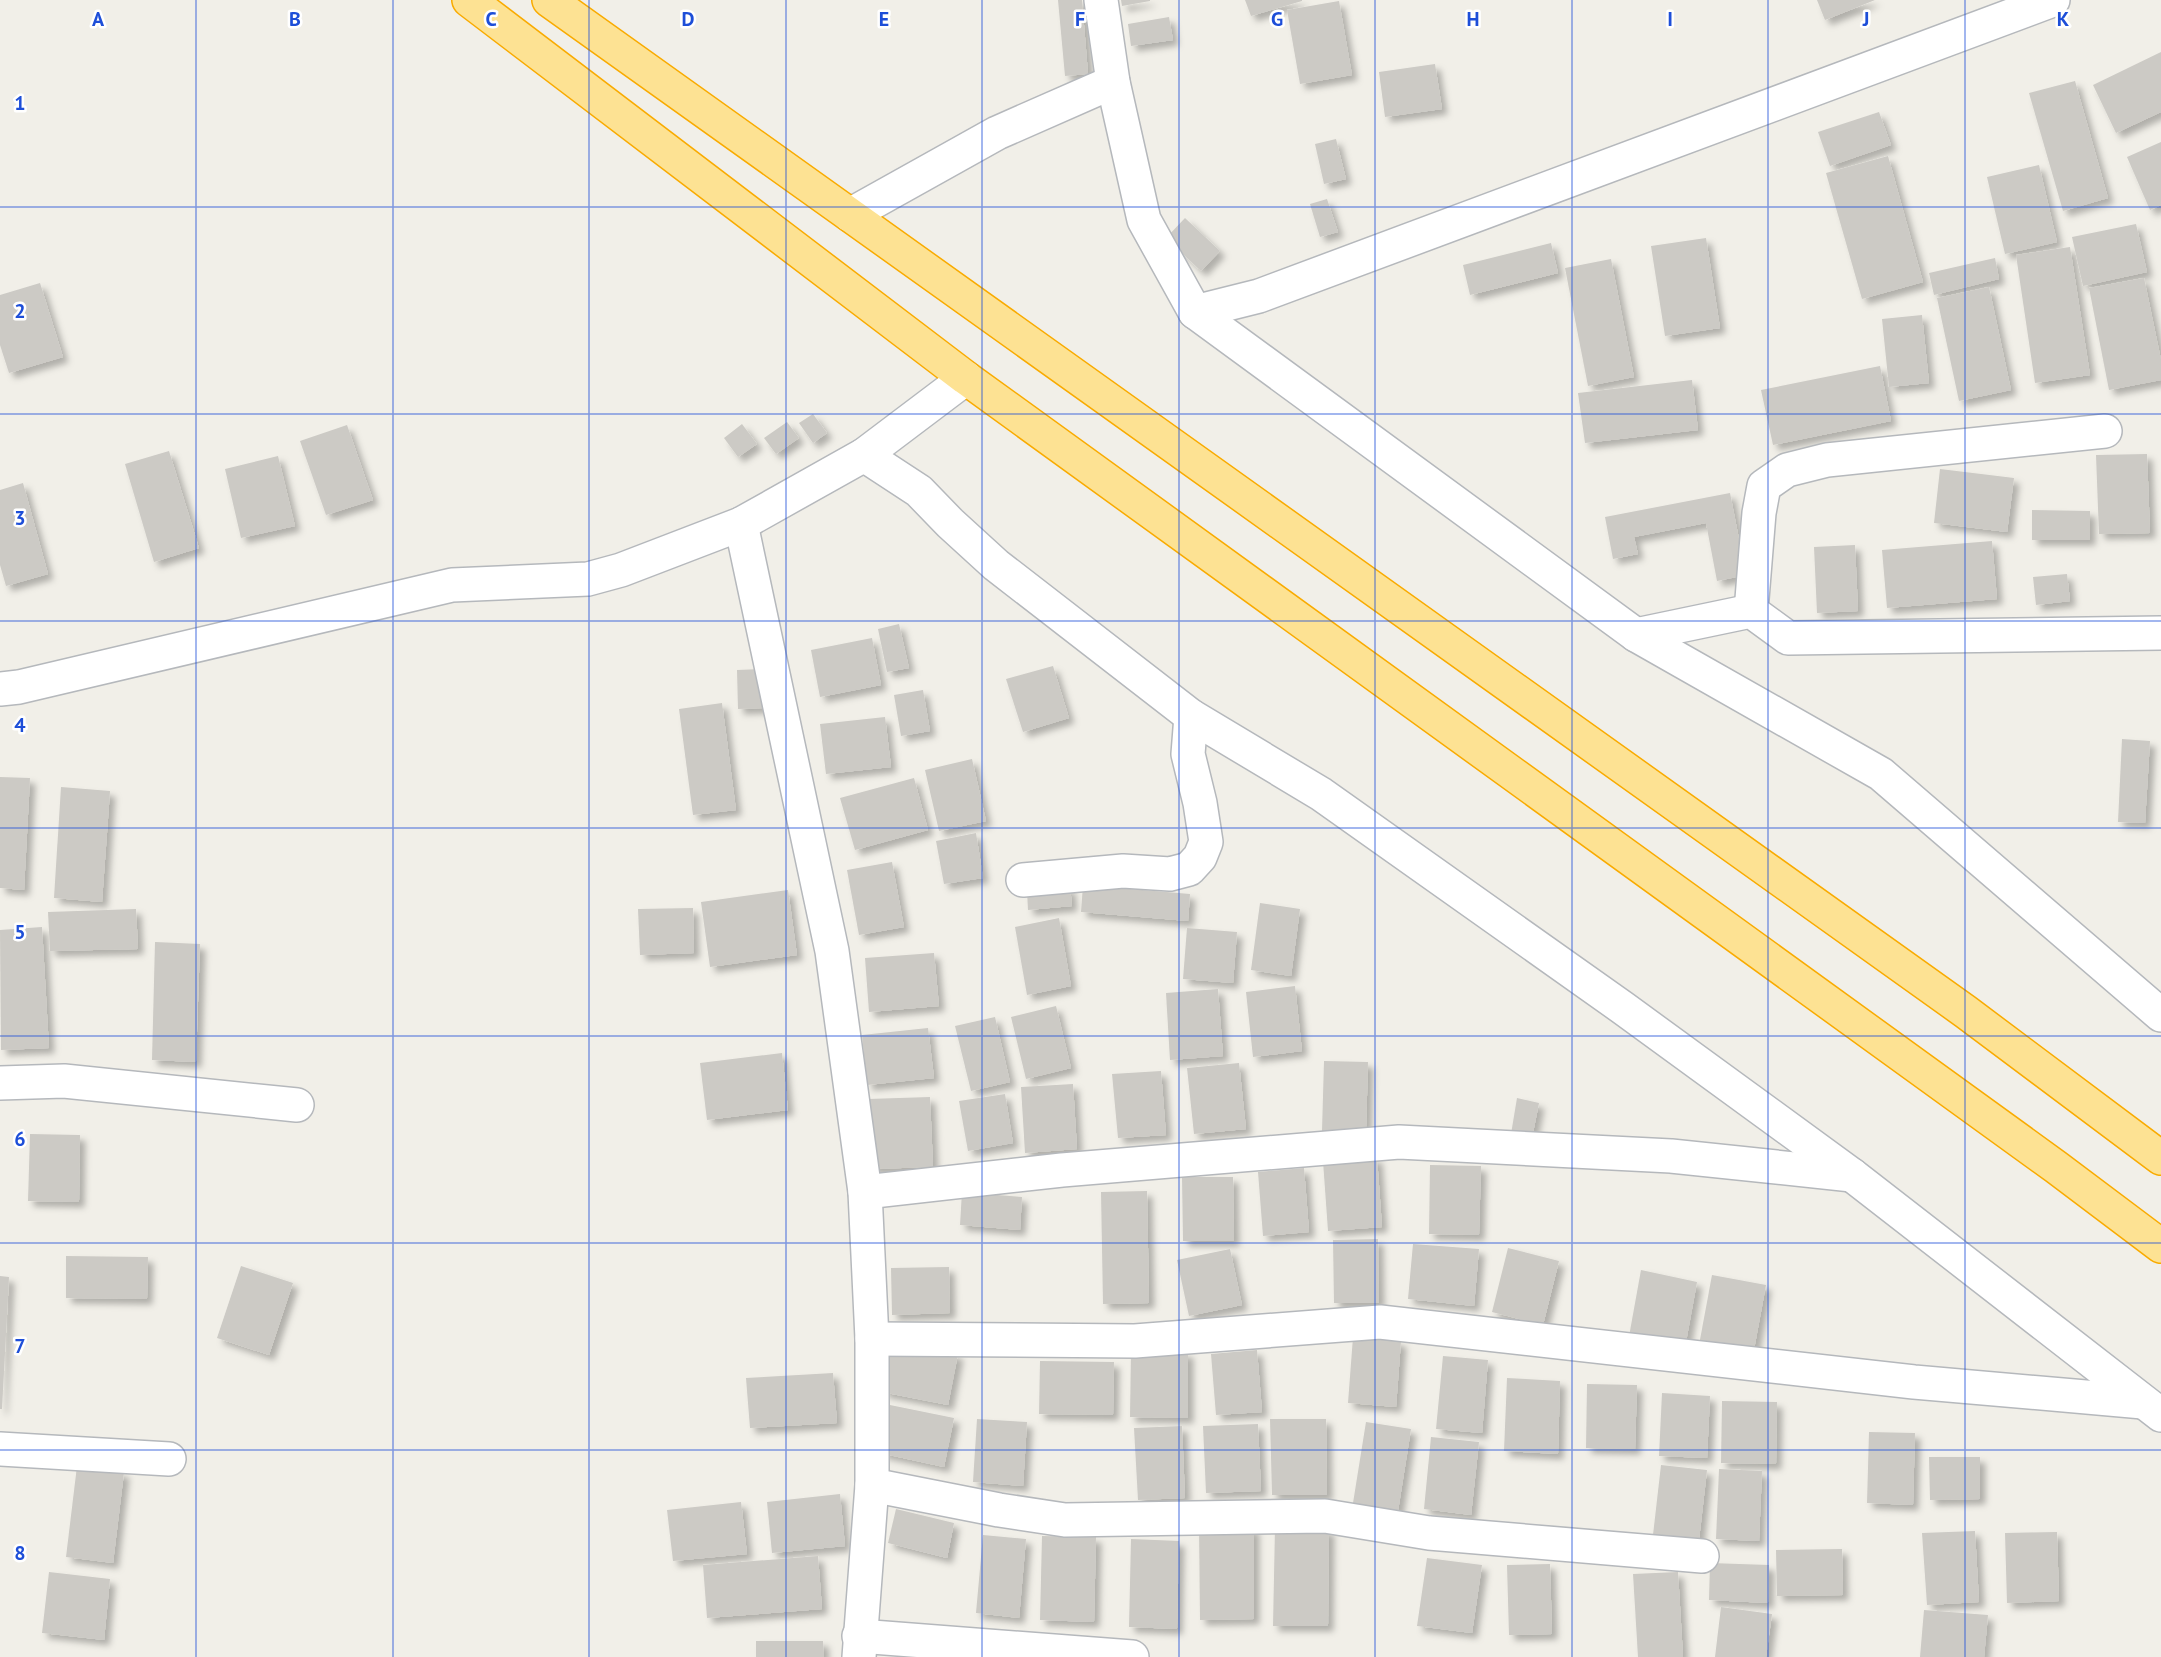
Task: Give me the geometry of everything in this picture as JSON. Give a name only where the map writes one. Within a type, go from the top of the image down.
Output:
[{"type":"highway","points":[[469,0],[966,378],[2056,1167],[2161,1246]]},
{"type":"highway","points":[[549,0],[1966,1012],[2161,1158]]},
{"type":"street","points":[[1101,0],[1113,82],[1144,220],[1195,312],[1636,634],[1881,774],[2161,1015]]},
{"type":"street","points":[[1195,312],[1259,296],[2053,0]]},
{"type":"street","points":[[849,215],[997,134],[1113,82]]},
{"type":"street","points":[[0,689],[18,687],[452,585],[588,579],[621,570],[741,524],[864,454],[966,378]]},
{"type":"street","points":[[1752,611],[1759,513],[1764,486],[1787,470],[1827,460],[2105,431]]},
{"type":"street","points":[[864,454],[919,491],[996,565],[1191,716],[1321,794],[1623,1008],[1852,1175],[2152,1408]]},
{"type":"street","points":[[741,524],[832,951],[865,1192],[872,1339],[872,1485],[859,1647],[1132,1657]]},
{"type":"street","points":[[1636,634],[1752,611],[1788,638],[2161,633]]},
{"type":"street","points":[[1023,880],[1123,871],[1170,874],[1189,869],[1200,857],[1206,842],[1188,754],[1191,716]]},
{"type":"street","points":[[0,1083],[64,1081],[297,1105]]},
{"type":"street","points":[[865,1192],[1062,1170],[1400,1142],[1671,1156],[1852,1175]]},
{"type":"street","points":[[872,1339],[1135,1341],[1380,1322],[2152,1408]]},
{"type":"street","points":[[0,1449],[170,1460]]},
{"type":"street","points":[[872,1485],[999,1510],[1065,1520],[1325,1516],[1429,1533],[1702,1556]]},
{"type":"building","points":[[1058,0],[1082,0],[1088,74],[1065,76]]},
{"type":"building","points":[[1121,0],[1150,0],[1150,1],[1122,6]]},
{"type":"building","points":[[1245,0],[1302,0],[1302,1],[1251,16]]},
{"type":"building","points":[[1817,0],[1875,0],[1825,20]]},
{"type":"building","points":[[1339,1],[1352,75],[1300,84],[1287,10]]},
{"type":"building","points":[[1169,17],[1173,40],[1131,46],[1128,24]]},
{"type":"building","points":[[2161,52],[2161,112],[2116,133],[2093,85]]},
{"type":"building","points":[[1435,64],[1442,109],[1385,117],[1379,72]]},
{"type":"building","points":[[2075,81],[2108,198],[2063,211],[2029,93]]},
{"type":"building","points":[[1879,112],[1891,145],[1830,166],[1818,132]]},
{"type":"building","points":[[1336,139],[1346,179],[1324,184],[1315,144]]},
{"type":"building","points":[[2161,142],[2161,205],[2150,210],[2127,157]]},
{"type":"building","points":[[1888,156],[1923,282],[1862,299],[1826,173]]},
{"type":"building","points":[[2039,165],[2057,242],[2005,254],[1987,177]]},
{"type":"building","points":[[1327,199],[1338,232],[1320,237],[1310,204]]},
{"type":"building","points":[[1185,218],[1220,251],[1201,271],[1166,238]]},
{"type":"building","points":[[2136,224],[2147,272],[2083,286],[2072,237]]},
{"type":"building","points":[[1706,238],[1720,328],[1665,336],[1651,246]]},
{"type":"building","points":[[1551,243],[1558,273],[1470,295],[1463,265]]},
{"type":"building","points":[[2070,247],[2090,375],[2035,383],[2016,255]]},
{"type":"building","points":[[1995,258],[1999,279],[1934,295],[1929,273]]},
{"type":"building","points":[[1611,259],[1634,377],[1588,386],[1565,268]]},
{"type":"building","points":[[2144,278],[2161,360],[2161,380],[2109,390],[2089,288]]},
{"type":"building","points":[[40,283],[63,357],[9,373],[0,345],[0,295]]},
{"type":"building","points":[[1989,287],[2011,390],[1959,401],[1937,298]]},
{"type":"building","points":[[1922,315],[1929,383],[1889,387],[1882,319]]},
{"type":"building","points":[[1880,366],[1891,421],[1773,445],[1761,390]]},
{"type":"building","points":[[1692,380],[1698,430],[1585,443],[1578,393]]},
{"type":"building","points":[[813,414],[827,433],[813,443],[799,423]]},
{"type":"building","points":[[787,422],[799,438],[776,454],[764,438]]},
{"type":"building","points":[[742,424],[757,444],[738,457],[724,438]]},
{"type":"building","points":[[347,425],[373,500],[326,515],[300,441]]},
{"type":"building","points":[[169,451],[199,548],[154,562],[125,464]]},
{"type":"building","points":[[2147,454],[2150,533],[2099,534],[2096,455]]},
{"type":"building","points":[[278,456],[295,526],[241,538],[225,469]]},
{"type":"building","points":[[1940,469],[2014,478],[2007,532],[1934,523]]},
{"type":"building","points":[[23,483],[48,574],[6,586],[0,565],[0,490]]},
{"type":"building","points":[[1730,493],[1746,575],[1717,581],[1706,523],[1634,537],[1638,554],[1613,559],[1605,517]]},
{"type":"building","points":[[2032,510],[2090,511],[2090,540],[2032,540]]},
{"type":"building","points":[[1992,541],[1997,599],[1887,608],[1882,550]]},
{"type":"building","points":[[1855,545],[1858,611],[1817,613],[1814,547]]},
{"type":"building","points":[[2067,574],[2070,601],[2036,605],[2033,577]]},
{"type":"building","points":[[899,624],[909,668],[887,672],[878,629]]},
{"type":"building","points":[[872,638],[881,685],[820,697],[811,650]]},
{"type":"building","points":[[1053,666],[1069,718],[1023,732],[1006,679]]},
{"type":"building","points":[[762,669],[763,708],[738,709],[737,670]]},
{"type":"building","points":[[923,690],[930,731],[901,736],[894,695]]},
{"type":"building","points":[[722,703],[736,810],[693,815],[679,709]]},
{"type":"building","points":[[885,717],[891,767],[826,774],[820,724]]},
{"type":"building","points":[[2122,739],[2150,741],[2145,823],[2118,822]]},
{"type":"building","points":[[972,759],[986,821],[939,831],[925,770]]},
{"type":"building","points":[[0,777],[30,778],[24,890],[0,888]]},
{"type":"building","points":[[914,778],[928,830],[855,850],[840,798]]},
{"type":"building","points":[[61,787],[110,791],[102,902],[54,898]]},
{"type":"building","points":[[976,833],[983,878],[944,884],[936,841]]},
{"type":"building","points":[[892,862],[904,927],[859,935],[847,870]]},
{"type":"building","points":[[1083,885],[1190,894],[1188,921],[1081,912]]},
{"type":"building","points":[[1070,887],[1072,906],[1028,910],[1027,891]]},
{"type":"building","points":[[788,890],[797,955],[710,967],[701,902]]},
{"type":"building","points":[[1260,903],[1300,909],[1291,976],[1251,970]]},
{"type":"building","points":[[693,908],[694,953],[640,955],[638,909]]},
{"type":"building","points":[[136,909],[138,949],[50,951],[48,912]]},
{"type":"building","points":[[1059,918],[1071,986],[1027,995],[1015,927]]},
{"type":"building","points":[[42,927],[49,1048],[1,1050],[0,930]]},
{"type":"building","points":[[1187,928],[1237,932],[1233,983],[1183,979]]},
{"type":"building","points":[[155,942],[200,944],[196,1062],[152,1060]]},
{"type":"building","points":[[934,953],[939,1006],[869,1012],[865,958]]},
{"type":"building","points":[[1295,986],[1302,1051],[1253,1057],[1246,992]]},
{"type":"building","points":[[1218,989],[1223,1056],[1170,1060],[1166,993]]},
{"type":"building","points":[[1056,1006],[1071,1068],[1026,1079],[1011,1017]]},
{"type":"building","points":[[995,1017],[1010,1082],[971,1091],[955,1026]]},
{"type":"building","points":[[928,1028],[934,1078],[867,1085],[862,1035]]},
{"type":"building","points":[[782,1053],[788,1110],[707,1120],[700,1063]]},
{"type":"building","points":[[1324,1061],[1368,1062],[1366,1132],[1322,1131]]},
{"type":"building","points":[[1239,1063],[1246,1129],[1194,1134],[1187,1068]]},
{"type":"building","points":[[1161,1071],[1166,1135],[1118,1138],[1112,1074]]},
{"type":"building","points":[[1073,1084],[1077,1149],[1025,1153],[1021,1087]]},
{"type":"building","points":[[1005,1094],[1013,1143],[968,1151],[959,1101]]},
{"type":"building","points":[[930,1097],[933,1167],[871,1169],[868,1099]]},
{"type":"building","points":[[1517,1098],[1539,1103],[1532,1138],[1511,1134]]},
{"type":"building","points":[[30,1134],[80,1135],[79,1202],[28,1201]]},
{"type":"building","points":[[1377,1157],[1382,1227],[1328,1231],[1323,1161]]},
{"type":"building","points":[[1430,1165],[1481,1166],[1479,1235],[1429,1234]]},
{"type":"building","points":[[1304,1168],[1309,1232],[1263,1236],[1258,1172]]},
{"type":"building","points":[[1182,1177],[1233,1177],[1234,1241],[1183,1241]]},
{"type":"building","points":[[1147,1191],[1149,1303],[1103,1304],[1101,1192]]},
{"type":"building","points":[[962,1192],[1022,1197],[1020,1230],[960,1225]]},
{"type":"building","points":[[1378,1239],[1379,1303],[1334,1303],[1333,1240]]},
{"type":"building","points":[[1413,1244],[1479,1249],[1474,1306],[1408,1299]]},
{"type":"building","points":[[1508,1248],[1559,1261],[1543,1325],[1492,1312]]},
{"type":"building","points":[[1230,1249],[1242,1305],[1189,1316],[1177,1260]]},
{"type":"building","points":[[66,1256],[148,1257],[147,1299],[66,1298]]},
{"type":"building","points":[[241,1266],[293,1283],[269,1355],[217,1338]]},
{"type":"building","points":[[949,1267],[950,1313],[892,1315],[891,1268]]},
{"type":"building","points":[[1641,1270],[1697,1282],[1684,1353],[1628,1342]]},
{"type":"building","points":[[1712,1275],[1766,1285],[1753,1355],[1699,1345]]},
{"type":"building","points":[[0,1276],[9,1277],[2,1409],[0,1409]]},
{"type":"building","points":[[1353,1337],[1401,1341],[1396,1407],[1348,1403]]},
{"type":"building","points":[[892,1341],[958,1354],[948,1405],[882,1392]]},
{"type":"building","points":[[1257,1350],[1262,1412],[1216,1415],[1211,1354]]},
{"type":"building","points":[[1131,1351],[1188,1352],[1188,1418],[1130,1417]]},
{"type":"building","points":[[1443,1356],[1488,1360],[1482,1433],[1436,1429]]},
{"type":"building","points":[[1040,1361],[1114,1362],[1113,1415],[1039,1414]]},
{"type":"building","points":[[833,1373],[837,1423],[750,1428],[746,1378]]},
{"type":"building","points":[[1507,1378],[1560,1381],[1558,1454],[1504,1451]]},
{"type":"building","points":[[1587,1384],[1637,1385],[1635,1449],[1586,1448]]},
{"type":"building","points":[[1662,1393],[1710,1396],[1707,1458],[1659,1456]]},
{"type":"building","points":[[1722,1401],[1777,1402],[1776,1464],[1721,1463]]},
{"type":"building","points":[[890,1405],[954,1418],[944,1467],[880,1453]]},
{"type":"building","points":[[977,1419],[1027,1422],[1023,1486],[973,1482]]},
{"type":"building","points":[[1270,1419],[1326,1419],[1327,1495],[1272,1495]]},
{"type":"building","points":[[1366,1422],[1411,1429],[1398,1511],[1353,1503]]},
{"type":"building","points":[[1258,1424],[1261,1491],[1206,1493],[1203,1426]]},
{"type":"building","points":[[1182,1426],[1185,1498],[1138,1500],[1134,1428]]},
{"type":"building","points":[[1869,1432],[1915,1433],[1913,1505],[1867,1503]]},
{"type":"building","points":[[1431,1437],[1479,1442],[1471,1515],[1424,1509]]},
{"type":"building","points":[[1929,1457],[1980,1457],[1980,1499],[1930,1500]]},
{"type":"building","points":[[1661,1465],[1707,1470],[1699,1540],[1653,1535]]},
{"type":"building","points":[[77,1466],[124,1472],[113,1563],[66,1557]]},
{"type":"building","points":[[1719,1469],[1762,1471],[1759,1541],[1716,1539]]},
{"type":"building","points":[[840,1494],[845,1546],[772,1553],[767,1502]]},
{"type":"building","points":[[741,1502],[747,1554],[673,1561],[667,1510]]},
{"type":"building","points":[[896,1509],[954,1523],[947,1558],[888,1543]]},
{"type":"building","points":[[1199,1527],[1254,1527],[1254,1619],[1200,1620]]},
{"type":"building","points":[[1275,1527],[1329,1529],[1328,1626],[1273,1626]]},
{"type":"building","points":[[1975,1531],[1979,1602],[1927,1605],[1922,1533]]},
{"type":"building","points":[[2057,1532],[2059,1601],[2007,1603],[2005,1533]]},
{"type":"building","points":[[983,1535],[1026,1539],[1019,1618],[976,1613]]},
{"type":"building","points":[[1042,1536],[1096,1537],[1094,1622],[1040,1620]]},
{"type":"building","points":[[1131,1539],[1179,1541],[1177,1629],[1129,1627]]},
{"type":"building","points":[[1842,1549],[1843,1595],[1777,1596],[1776,1550]]},
{"type":"building","points":[[818,1556],[822,1609],[707,1618],[703,1565]]},
{"type":"building","points":[[1427,1558],[1482,1565],[1472,1633],[1417,1626]]},
{"type":"building","points":[[1710,1563],[1769,1565],[1768,1603],[1709,1600]]},
{"type":"building","points":[[1550,1564],[1552,1634],[1509,1635],[1507,1565]]},
{"type":"building","points":[[49,1572],[110,1579],[104,1640],[42,1633]]},
{"type":"building","points":[[1678,1572],[1683,1657],[1638,1657],[1633,1574]]},
{"type":"building","points":[[1721,1607],[1772,1614],[1766,1657],[1715,1657]]},
{"type":"building","points":[[1924,1610],[1988,1615],[1984,1657],[1920,1657]]},
{"type":"building","points":[[756,1641],[823,1641],[824,1657],[756,1657]]}]
